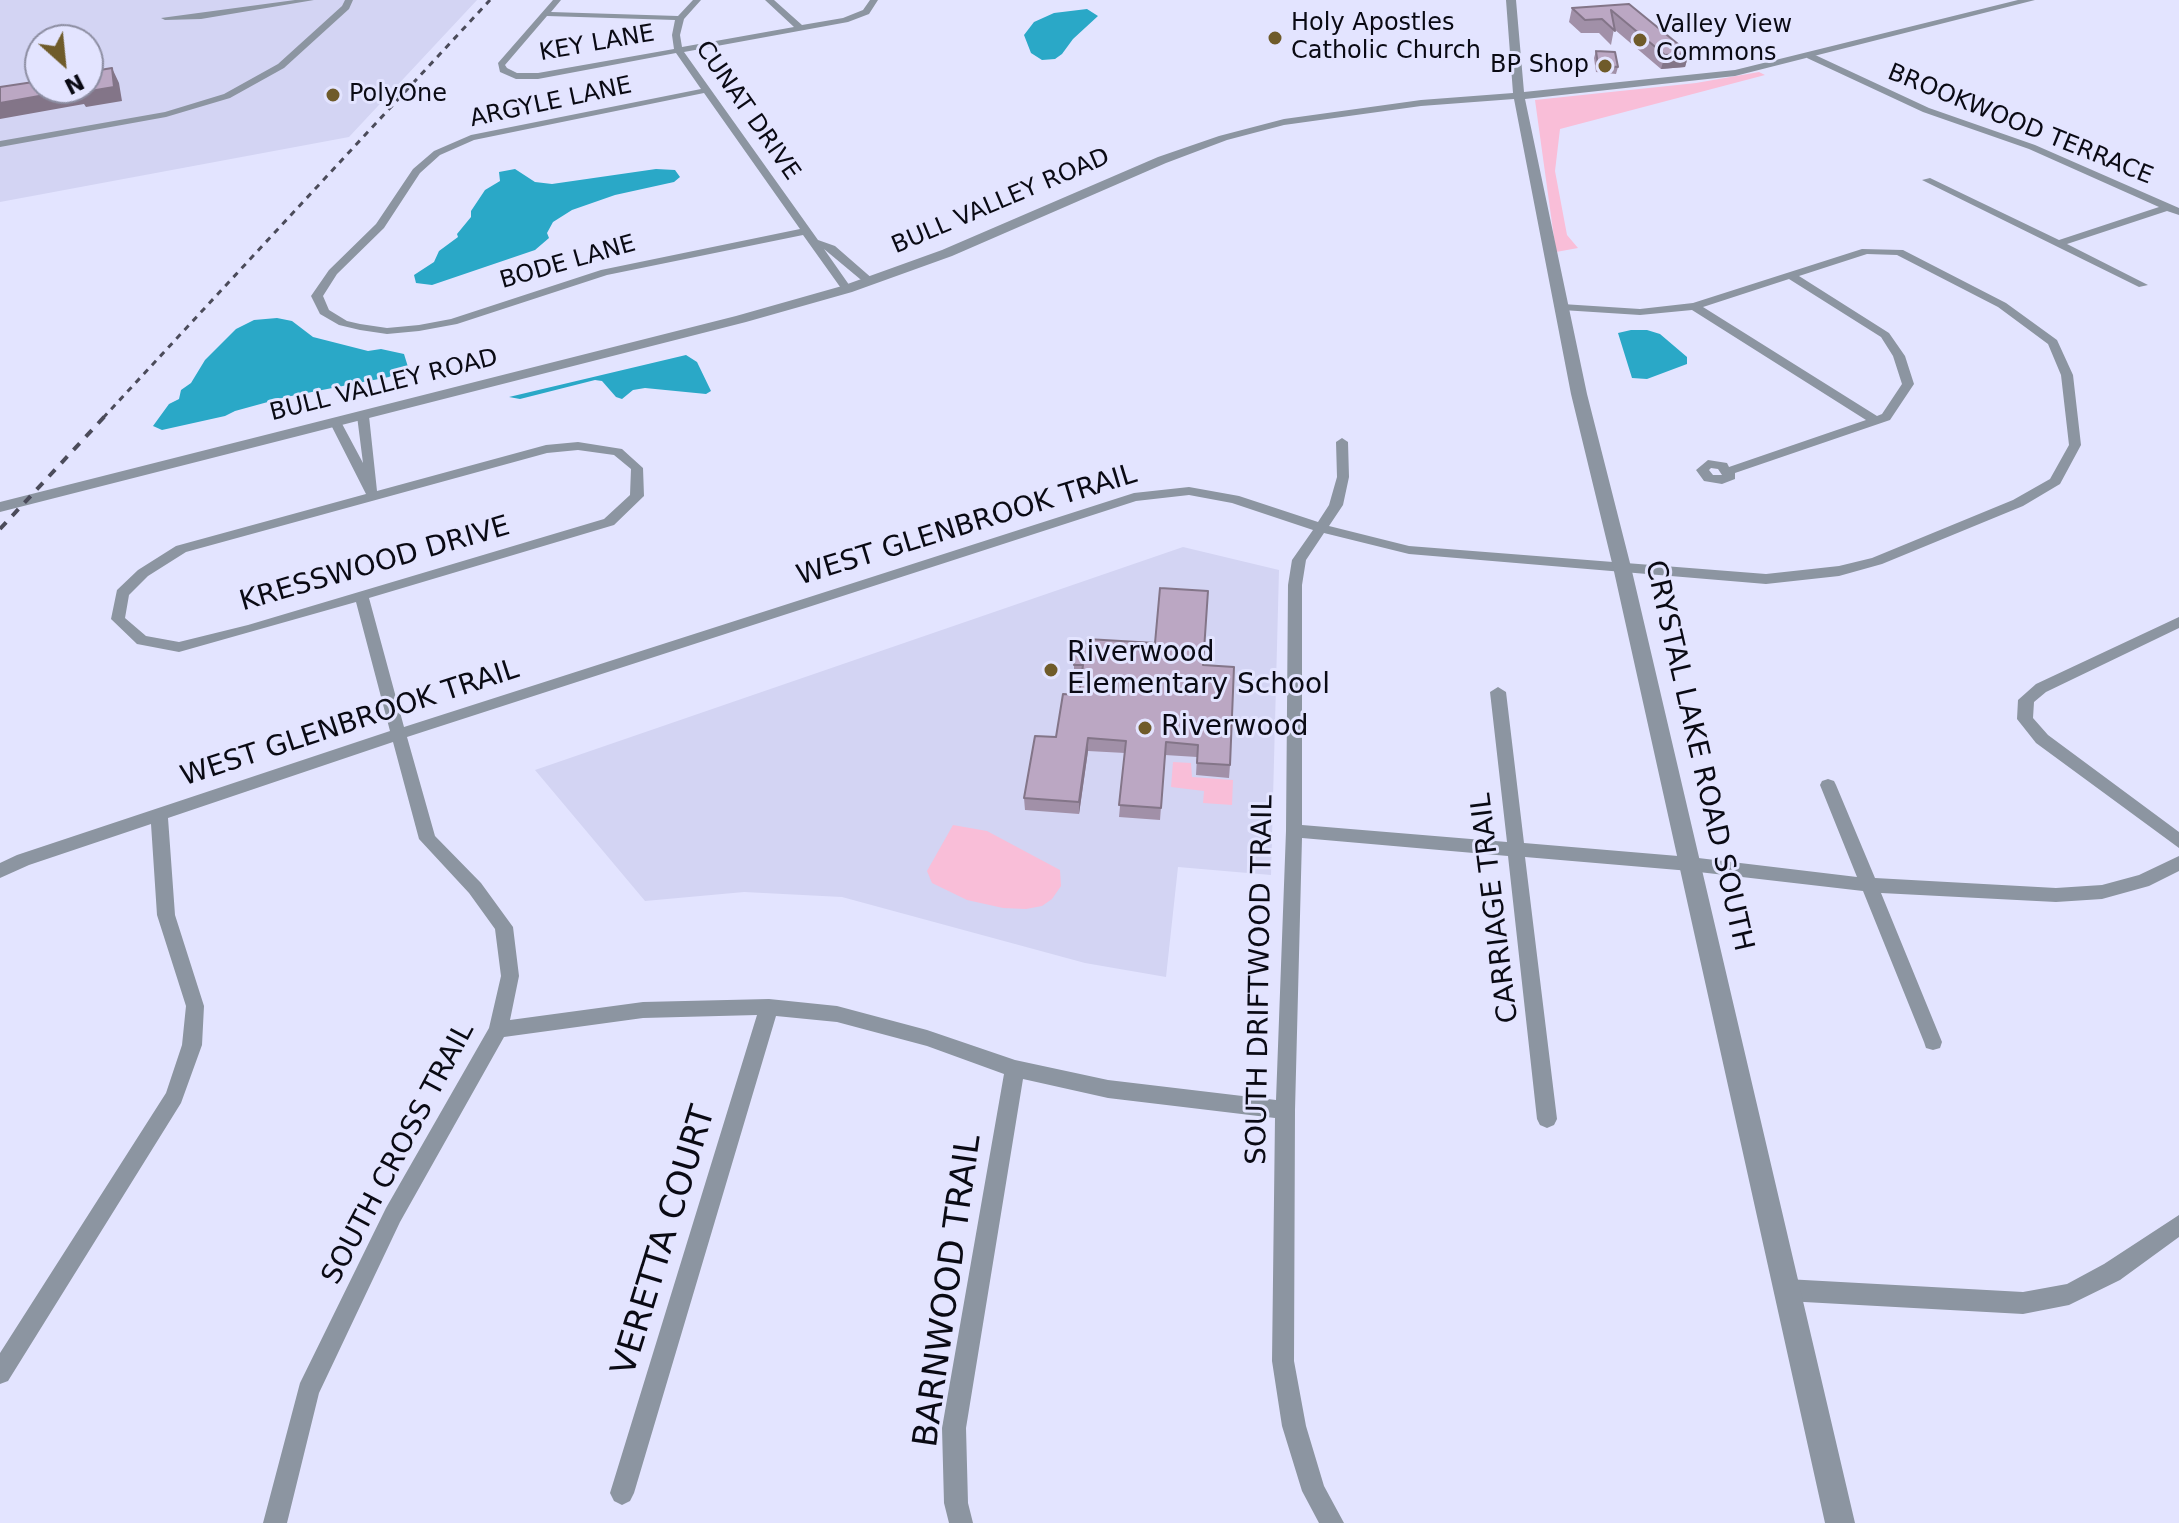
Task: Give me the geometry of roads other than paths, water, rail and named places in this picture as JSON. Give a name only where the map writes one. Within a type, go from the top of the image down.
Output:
[{"type":"street","points":[[165,18],[201,17],[310,0]]},
{"type":"street","points":[[0,144],[166,114],[227,96],[281,66],[346,7],[349,0]]},
{"type":"street","points":[[547,14],[557,0]]},
{"type":"street","name":"CUNAT DRIVE","points":[[697,0],[680,18],[676,35],[678,50],[847,289]]},
{"type":"street","points":[[769,0],[800,28]]},
{"type":"street","points":[[678,50],[858,16],[873,5],[874,0]]},
{"type":"street","name":"CRYSTAL LAKE ROAD SOUTH","points":[[1511,0],[1527,78],[1519,94],[1579,394],[1622,567],[1840,1523]]},
{"type":"street","name":"BULL VALLEY ROAD","points":[[0,507],[336,423],[847,289],[947,253],[1162,160],[1223,138],[1284,122],[1421,103],[1595,90],[1735,73],[2030,0]]},
{"type":"street","points":[[547,14],[680,18]]},
{"type":"street","name":"KEY LANE","points":[[547,14],[501,65],[503,70],[516,76],[538,76],[678,50]]},
{"type":"street","name":"BROOKWOOD TERRACE","points":[[1806,57],[1926,110],[2032,147],[2179,212]]},
{"type":"street","points":[[1527,78],[1595,90]]},
{"type":"street","name":"ARGYLE LANE","points":[[343,323],[324,312],[317,296],[333,272],[380,226],[416,171],[437,153],[471,138],[708,90]]},
{"type":"street","points":[[1421,103],[1503,103],[1523,115]]},
{"type":"street","points":[[1927,180],[2143,285]]},
{"type":"street","points":[[2057,244],[2168,207]]},
{"type":"street","name":"BODE LANE","points":[[343,323],[387,331],[453,322],[605,272],[806,231]]},
{"type":"street","name":"CUNAT DRIVE","points":[[816,243],[831,248],[870,282]]},
{"type":"street","name":"WEST GLENBROOK TRAIL","points":[[0,871],[159,814],[398,735],[1134,497],[1189,491],[1234,499],[1321,528],[1409,550],[1766,579],[1839,571],[1877,561],[2018,503],[2055,481],[2075,445],[2067,375],[2053,342],[2002,305],[1904,255],[1885,250],[1866,251],[1790,275]]},
{"type":"street","points":[[1562,307],[1640,312],[1694,306],[1790,275],[1885,335],[1899,356],[1908,384],[1886,417],[1729,471]]},
{"type":"street","points":[[1694,306],[1876,421]]},
{"type":"street","points":[[363,416],[373,496]]},
{"type":"street","points":[[336,423],[373,496]]},
{"type":"street","name":"SOUTH DRIFTWOOD TRAIL","points":[[1332,1523],[1314,1491],[1294,1426],[1283,1361],[1285,1110],[1294,831],[1295,585],[1299,560],[1336,505],[1343,477],[1342,442]]},
{"type":"street","name":"KRESSWOOD DRIVE","points":[[578,446],[618,452],[637,468],[637,496],[609,522],[361,596],[179,647],[142,640],[118,619],[122,593],[143,573],[181,549],[546,449],[578,446]]},
{"type":"street","name":"SOUTH CROSS TRAIL","points":[[275,1523],[308,1391],[393,1215],[498,1030],[510,976],[504,927],[475,888],[427,839],[361,596]]},
{"type":"street","points":[[2179,622],[2041,688],[2026,700],[2025,719],[2042,739],[2179,841]]},
{"type":"street","name":"CARRIAGE TRAIL","points":[[1498,692],[1547,1119]]},
{"type":"street","points":[[1828,785],[1933,1042]]},
{"type":"street","points":[[0,1373],[174,1097],[192,1045],[195,1006],[166,915],[159,814]]},
{"type":"street","points":[[1294,831],[1690,864],[1868,885],[2056,895],[2102,892],[2143,881],[2179,863]]},
{"type":"street","points":[[498,1030],[643,1010],[769,1007],[837,1014],[927,1038],[1015,1069],[1108,1089],[1285,1110]]},
{"type":"street","name":"VERETTA COURT","points":[[622,1493],[769,1007]]},
{"type":"street","name":"BARNWOOD TRAIL","points":[[961,1523],[956,1503],[954,1428],[1015,1069]]},
{"type":"street","points":[[1786,1290],[2023,1303],[2069,1294],[2112,1272],[2179,1225]]},
{"type":"water","points":[[1087,9],[1098,16],[1062,54],[1055,59],[1042,60],[1031,53],[1024,35],[1034,22],[1054,13]]},
{"type":"water","points":[[515,169],[535,182],[552,184],[656,169],[675,170],[680,177],[674,182],[615,195],[572,210],[553,222],[547,233],[549,238],[535,250],[432,285],[416,283],[414,275],[434,262],[439,251],[458,237],[485,190],[500,181],[499,172]]},
{"type":"water","points":[[277,318],[292,321],[313,337],[368,351],[381,349],[404,354],[408,367],[389,377],[286,397],[225,416],[162,430],[153,426],[169,404],[179,399],[181,390],[191,383],[205,360],[236,329],[254,320]]},
{"type":"water","points":[[1631,330],[1660,334],[1687,357],[1687,364],[1647,379],[1632,378],[1618,333]]},
{"type":"water","points":[[686,355],[697,362],[711,391],[706,394],[645,388],[633,390],[622,399],[616,397],[602,381],[595,380],[520,399],[509,397]]},
{"type":"railway","points":[[103,418],[490,0]]},
{"type":"railway","points":[[0,529],[105,416]]},
{"type":"place","name":"Holy Apostles Catholic Church","points":[[1275,38]]},
{"type":"place","name":"Valley View Commons","points":[[1640,40]]},
{"type":"place","name":"BP Shop","points":[[1605,66]]},
{"type":"place","name":"PolyOne","points":[[333,95]]},
{"type":"place","name":"Riverwood Elementary School","points":[[1051,670]]},
{"type":"place","name":"Riverwood","points":[[1145,728]]}]
